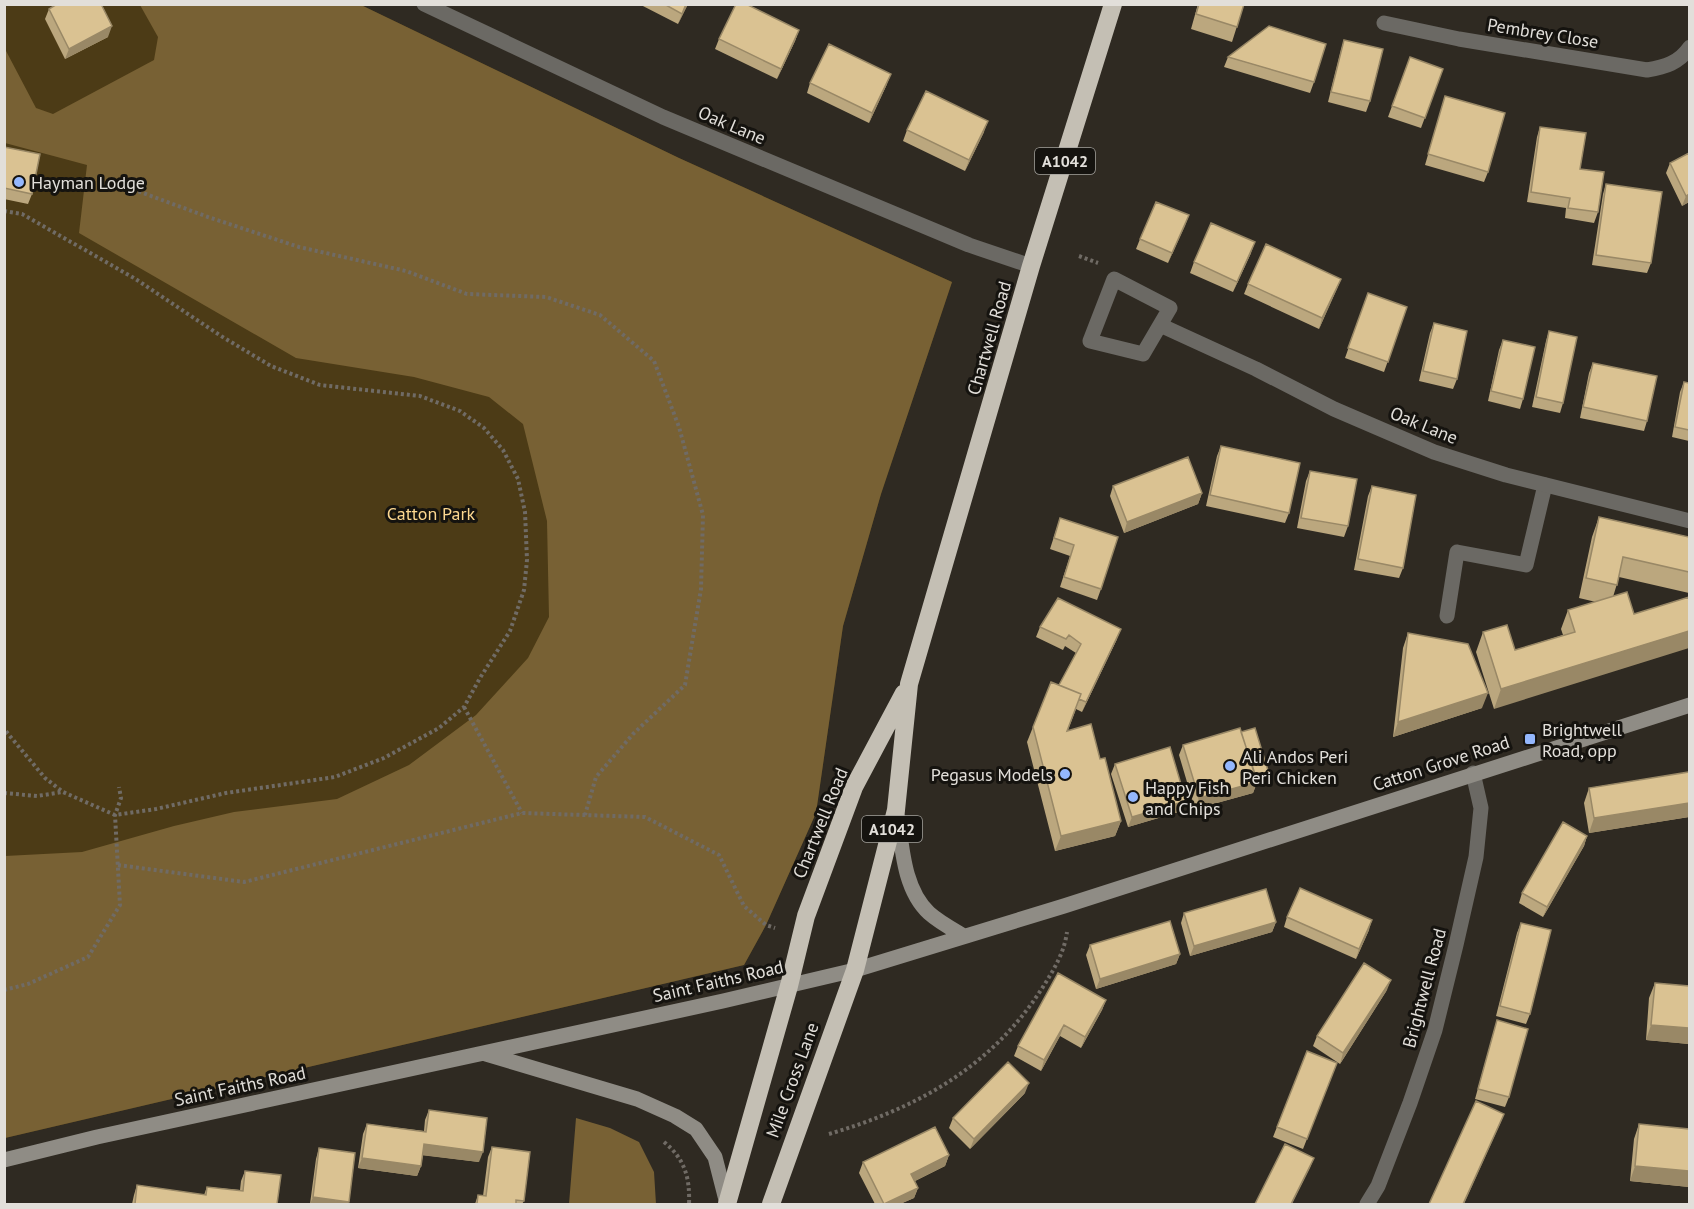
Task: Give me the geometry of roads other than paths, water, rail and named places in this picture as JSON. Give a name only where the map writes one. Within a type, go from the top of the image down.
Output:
[{"type":"highway","name":"Chartwell Road","points":[[855,970],[896,810],[909,684],[1031,266],[1113,4]]},
{"type":"highway","name":"Chartwell Road","points":[[789,986],[806,916],[854,787],[909,684]]},
{"type":"highway","name":"Mile Cross Lane","points":[[771,1204],[855,970]]},
{"type":"highway","name":"Mile Cross Lane","points":[[727,1204],[789,986]]},
{"type":"street","name":"Oak Lane","points":[[424,4],[663,117],[969,245],[1031,266]]},
{"type":"street","name":"Pembrey Close","points":[[1384,22],[1459,39],[1647,70],[1667,67],[1684,56],[1689,47]]},
{"type":"street","points":[[1114,279],[1170,308],[1160,325],[1143,354],[1090,340],[1114,279]]},
{"type":"street","name":"Oak Lane","points":[[1160,325],[1256,369],[1334,409],[1434,452],[1506,475],[1689,521]]},
{"type":"street","points":[[1447,616],[1457,552],[1526,565],[1545,485]]},
{"type":"street","name":"Catton Grove Road","points":[[855,970],[1689,705]]},
{"type":"street","name":"Brightwell Road","points":[[1366,1204],[1378,1186],[1410,1103],[1435,1029],[1456,945],[1476,857],[1481,808],[1473,773]]},
{"type":"street","points":[[896,810],[906,873],[916,894],[927,911],[964,936]]},
{"type":"street","name":"Saint Faiths Road","points":[[4,1160],[97,1137],[855,970]]},
{"type":"street","name":"Saint Faiths Road","points":[[484,1053],[637,1099],[675,1116],[696,1129],[716,1157],[727,1204]]},
{"type":"place","name":"Hayman Lodge","points":[[19,182]]},
{"type":"place","name":"Brightwell Road, opp","points":[[1530,739]]},
{"type":"place","name":"Ali Andos Peri Peri Chicken","points":[[1230,766]]},
{"type":"place","name":"Pegasus Models","points":[[1065,774]]},
{"type":"place","name":"Happy Fish and Chips","points":[[1133,797]]},
{"type":"park label","name":"Catton Park","points":[[431,513]]}]
